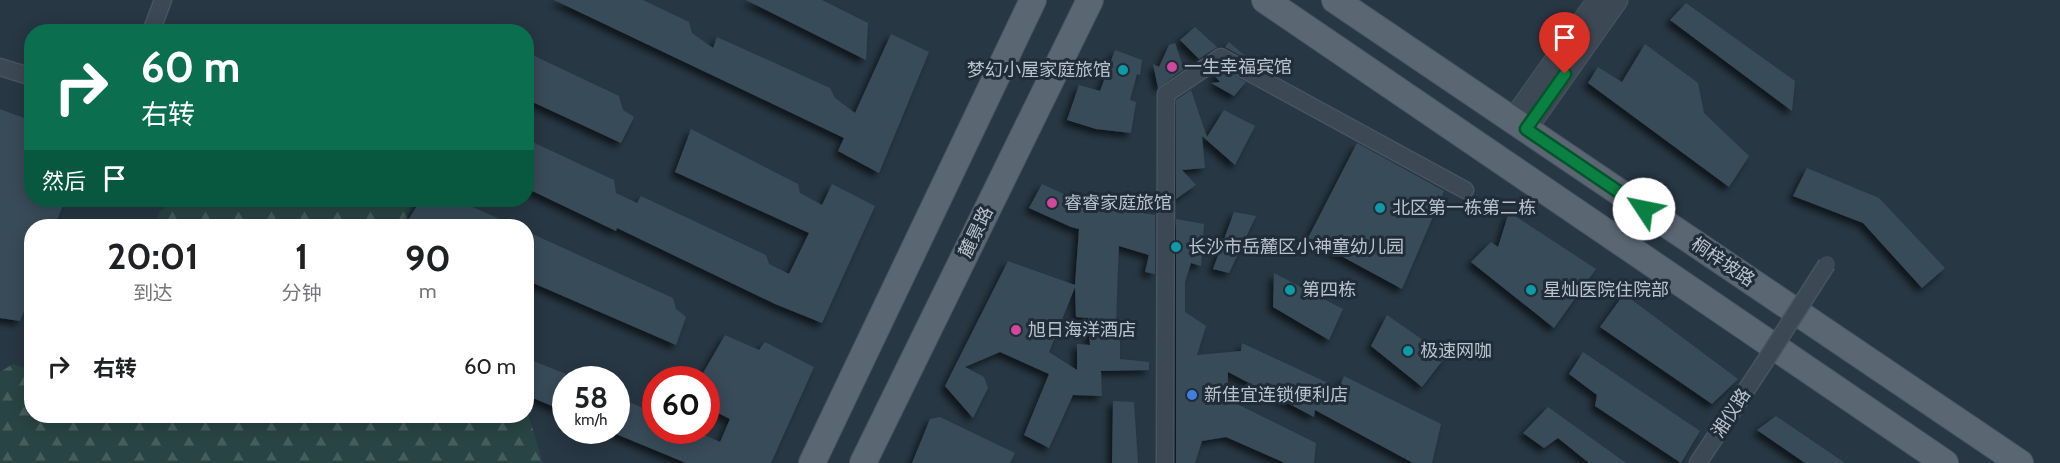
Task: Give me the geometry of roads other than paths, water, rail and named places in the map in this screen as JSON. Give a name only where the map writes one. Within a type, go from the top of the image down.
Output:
[{"type":"main road","points":[[812,463],[1033,0]]},
{"type":"main road","name":"麓景路","points":[[863,463],[1090,0]]},
{"type":"main road","points":[[1265,0],[1945,463]]},
{"type":"main road","name":"桐梓坡路","points":[[1335,0],[2020,463]]},
{"type":"street","points":[[154,24],[163,0]]},
{"type":"street","points":[[1519,124],[1598,0]]},
{"type":"street","points":[[1519,124],[1617,0]]},
{"type":"street","points":[[1165,463],[1166,94],[1221,57],[1465,190]]},
{"type":"street","points":[[0,67],[24,74]]},
{"type":"street","name":"湘仪路","points":[[1698,463],[1827,264]]},
{"type":"place","name":"一生幸福宾馆","points":[[1172,67]]},
{"type":"place","name":"梦幻小屋家庭旅馆","points":[[1123,70]]},
{"type":"place","name":"睿睿家庭旅馆","points":[[1052,203]]},
{"type":"place","name":"北区第一栋第二栋","points":[[1380,208]]},
{"type":"place","name":"长沙市岳麓区小神童幼儿园","points":[[1176,247]]},
{"type":"place","name":"第四栋","points":[[1290,290]]},
{"type":"place","name":"星灿医院住院部","points":[[1531,290]]},
{"type":"place","name":"旭日海洋酒店","points":[[1016,330]]},
{"type":"place","name":"极速网咖","points":[[1408,351]]},
{"type":"place","name":"新佳宜连锁便利店","points":[[1192,395]]}]
